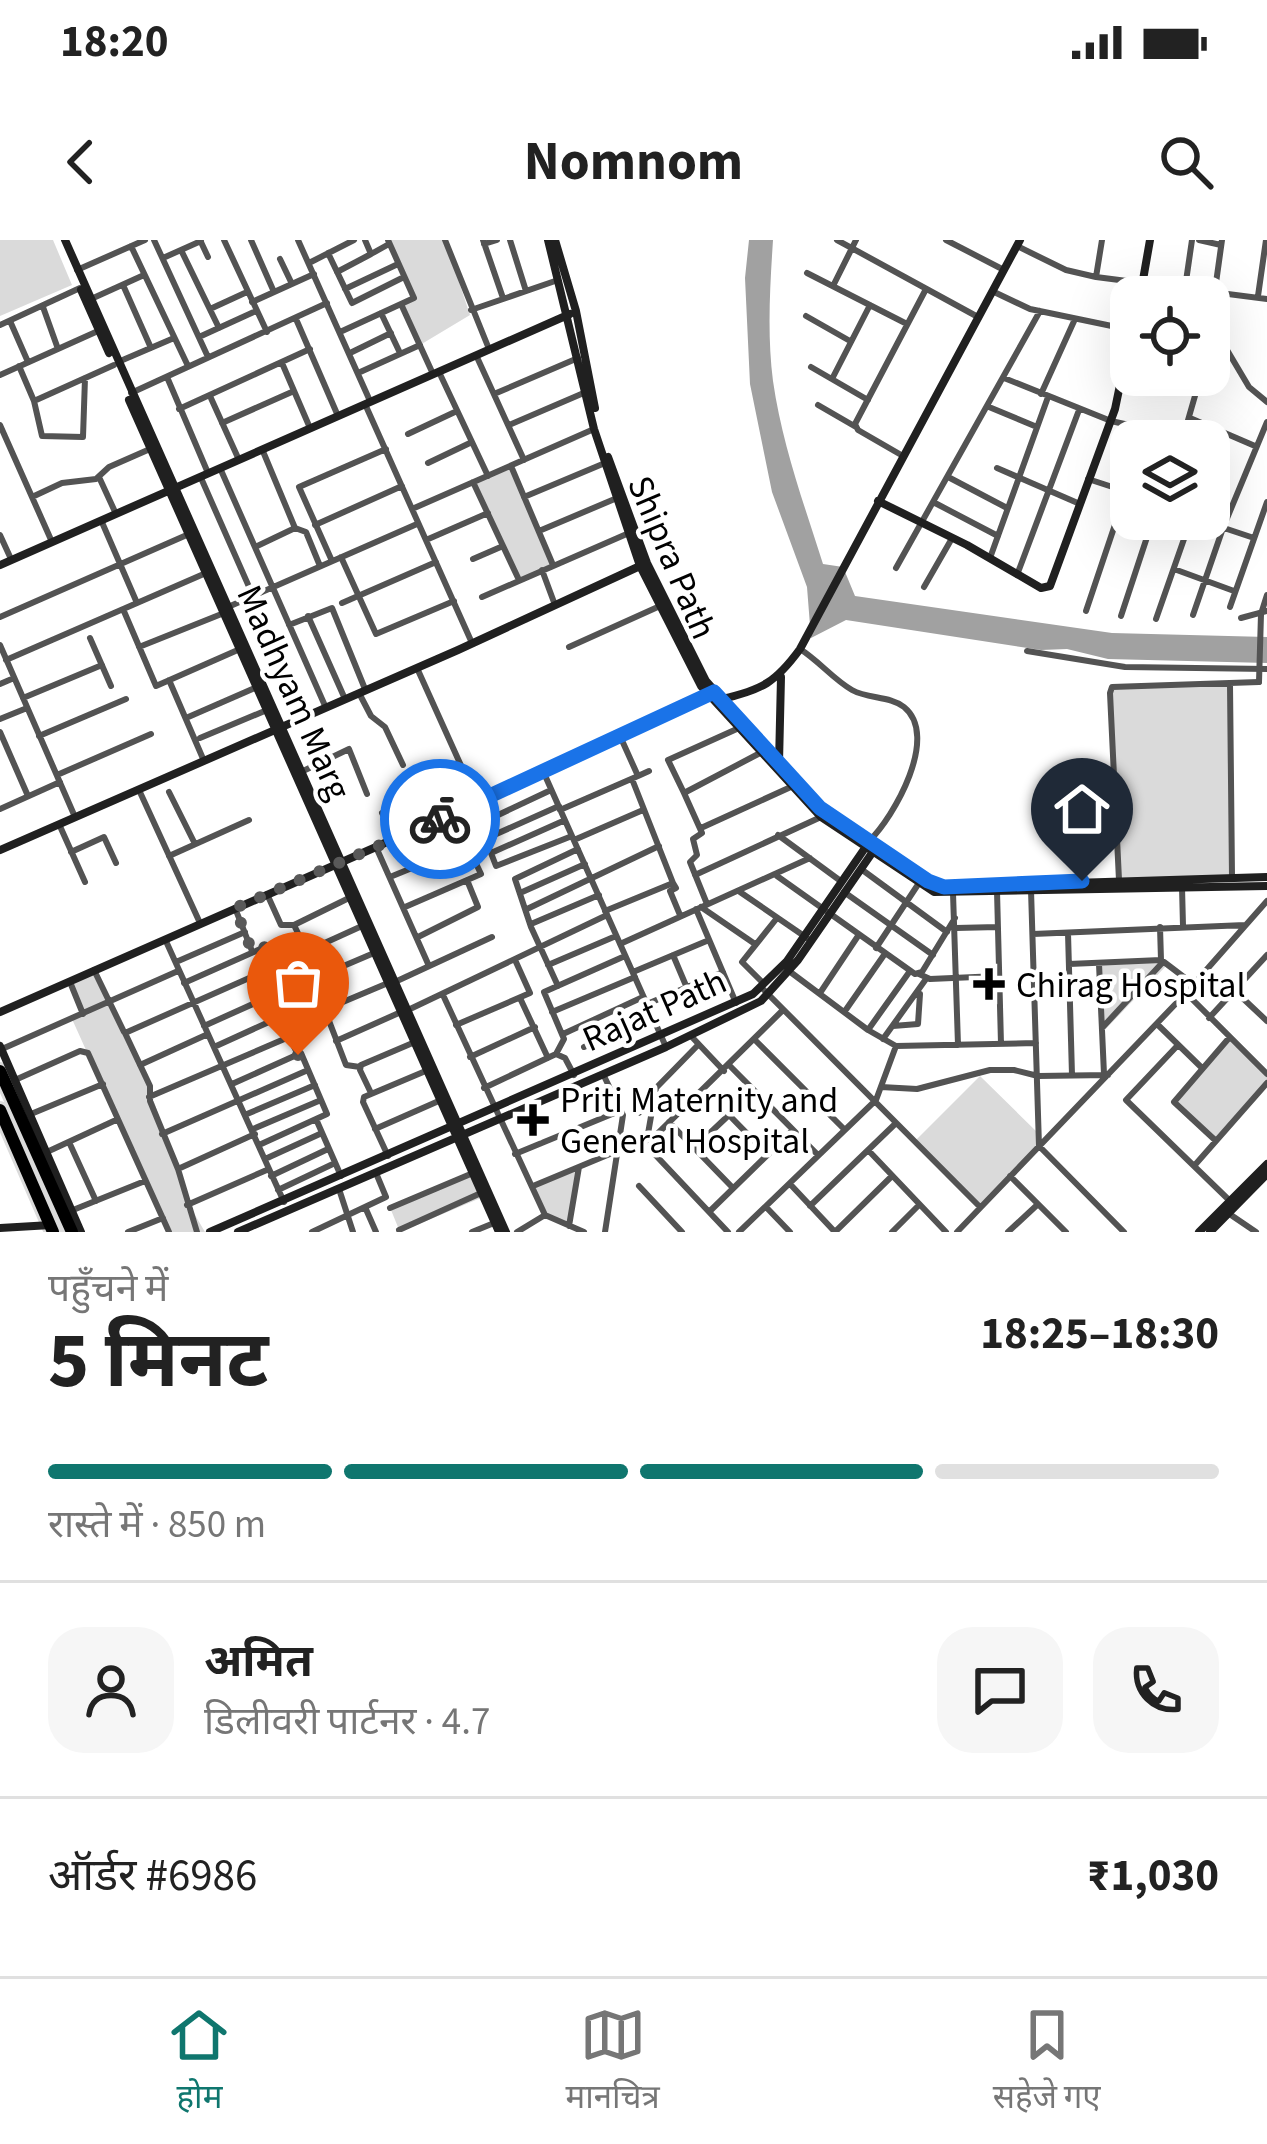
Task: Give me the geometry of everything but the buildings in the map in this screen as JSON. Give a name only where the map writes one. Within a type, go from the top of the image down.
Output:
[{"type":"highway","points":[[0,1071],[72,1232]]},
{"type":"highway","points":[[0,1110],[5,1135],[52,1229]]},
{"type":"street","name":"Madhyam Marg","points":[[62,240],[267,710],[301,772],[349,898],[392,982]]},
{"type":"street","name":"Madhyam Marg","points":[[62,240],[98,331],[131,394],[500,1229]]},
{"type":"street","points":[[109,240],[116,253]]},
{"type":"street","points":[[77,270],[145,240]]},
{"type":"street","points":[[154,240],[208,358]]},
{"type":"street","points":[[163,258],[200,240],[208,257]]},
{"type":"street","points":[[224,240],[266,332]]},
{"type":"street","points":[[250,240],[274,292]]},
{"type":"street","points":[[309,263],[354,240]]},
{"type":"street","points":[[365,240],[371,254]]},
{"type":"street","points":[[445,240],[489,350]]},
{"type":"street","points":[[497,240],[483,242],[503,298]]},
{"type":"street","points":[[510,240],[526,291]]},
{"type":"street","name":"Shipra Path","points":[[552,240],[572,313],[594,429],[640,566],[714,696],[821,817],[944,887],[1119,880],[1267,882]]},
{"type":"street","name":"Shipra Path","points":[[552,240],[599,430],[647,563],[714,696],[820,808],[934,892],[1232,876],[1267,882]]},
{"type":"street","points":[[837,240],[854,244],[978,317]]},
{"type":"street","points":[[1096,277],[1102,240]]},
{"type":"street","points":[[1145,276],[1150,240]]},
{"type":"street","points":[[1188,276],[1196,240],[1221,242],[1216,276]]},
{"type":"street","points":[[1230,294],[1262,298],[1266,240]]},
{"type":"street","points":[[302,241],[472,644]]},
{"type":"street","points":[[950,241],[1004,270]]},
{"type":"street","points":[[337,272],[388,242],[414,298],[340,332]]},
{"type":"street","points":[[0,1012],[620,736],[714,696],[758,689],[781,675],[802,646],[1019,243],[1066,270],[1110,278]]},
{"type":"street","points":[[833,286],[854,244]]},
{"type":"street","points":[[131,246],[188,366]]},
{"type":"street","points":[[181,250],[219,328]]},
{"type":"street","points":[[328,253],[352,303],[404,277]]},
{"type":"street","points":[[280,259],[292,284]]},
{"type":"street","points":[[345,289],[398,264]]},
{"type":"street","points":[[807,273],[907,324]]},
{"type":"street","points":[[199,337],[314,274]]},
{"type":"street","points":[[91,299],[145,275]]},
{"type":"street","points":[[471,310],[560,280]]},
{"type":"street","points":[[123,285],[151,348]]},
{"type":"street","points":[[0,325],[80,288]]},
{"type":"street","points":[[857,428],[856,418],[926,289]]},
{"type":"street","points":[[992,291],[1040,311],[1110,326]]},
{"type":"street","points":[[210,309],[247,292]]},
{"type":"street","points":[[131,394],[327,303]]},
{"type":"street","points":[[401,304],[488,476]]},
{"type":"street","points":[[832,379],[870,305]]},
{"type":"street","points":[[42,306],[58,349]]},
{"type":"street","points":[[896,568],[1040,311]]},
{"type":"street","points":[[382,313],[400,353]]},
{"type":"street","points":[[0,565],[572,313]]},
{"type":"street","points":[[806,316],[850,342]]},
{"type":"street","points":[[296,319],[338,416]]},
{"type":"street","points":[[990,558],[1075,319]]},
{"type":"street","points":[[10,321],[43,436],[83,437],[85,378]]},
{"type":"street","points":[[0,375],[98,331]]},
{"type":"street","points":[[350,353],[391,333]]},
{"type":"street","points":[[34,401],[175,338]]},
{"type":"street","points":[[358,373],[420,345]]},
{"type":"street","points":[[179,409],[310,349]]},
{"type":"street","points":[[476,355],[524,460]]},
{"type":"street","points":[[494,394],[578,358]]},
{"type":"street","points":[[1230,358],[1249,387],[1267,402]]},
{"type":"street","points":[[282,363],[310,428]]},
{"type":"street","points":[[811,367],[868,400]]},
{"type":"street","points":[[167,377],[306,716]]},
{"type":"street","points":[[1004,378],[1110,421]]},
{"type":"street","points":[[222,423],[294,391]]},
{"type":"street","points":[[509,425],[586,392]]},
{"type":"street","points":[[210,396],[239,460]]},
{"type":"street","points":[[1195,420],[1190,418],[1196,396]]},
{"type":"street","points":[[818,405],[903,456]]},
{"type":"street","points":[[988,407],[1037,427]]},
{"type":"street","points":[[1017,575],[1079,410]]},
{"type":"street","points":[[408,434],[458,411]]},
{"type":"street","points":[[1230,510],[1267,422]]},
{"type":"street","points":[[878,501],[1041,588],[1050,586],[1110,423]]},
{"type":"street","points":[[0,425],[52,542]]},
{"type":"street","points":[[412,509],[594,429]]},
{"type":"street","points":[[1230,437],[1255,446]]},
{"type":"street","points":[[428,463],[472,442]]},
{"type":"street","points":[[32,497],[67,482],[99,477],[109,467],[150,449]]},
{"type":"street","points":[[262,449],[295,528]]},
{"type":"street","points":[[386,449],[300,485],[300,494],[376,634],[454,601]]},
{"type":"street","points":[[524,497],[605,463]]},
{"type":"street","points":[[511,466],[553,565]]},
{"type":"street","points":[[220,468],[326,708]]},
{"type":"street","points":[[997,468],[1080,504]]},
{"type":"street","points":[[99,477],[116,514]]},
{"type":"street","points":[[950,478],[1007,508]]},
{"type":"street","points":[[1088,478],[1110,486]]},
{"type":"street","points":[[473,482],[519,580]]},
{"type":"street","points":[[315,525],[402,487]]},
{"type":"street","points":[[538,531],[617,498]]},
{"type":"street","points":[[1230,607],[1267,502]]},
{"type":"street","points":[[935,503],[998,536]]},
{"type":"street","points":[[426,540],[488,513]]},
{"type":"street","points":[[101,520],[137,602]]},
{"type":"street","points":[[139,647],[419,524]]},
{"type":"street","points":[[255,547],[295,528],[306,532],[320,566]]},
{"type":"street","points":[[1230,530],[1254,538]]},
{"type":"street","points":[[482,597],[629,533]]},
{"type":"street","points":[[0,617],[190,534]]},
{"type":"street","points":[[0,535],[12,560]]},
{"type":"street","points":[[924,587],[951,540]]},
{"type":"street","points":[[1086,611],[1111,540]]},
{"type":"street","points":[[1121,616],[1147,540]]},
{"type":"street","points":[[1156,620],[1186,540]]},
{"type":"street","points":[[1193,614],[1219,540]]},
{"type":"street","points":[[473,559],[503,546]]},
{"type":"street","points":[[290,625],[436,562]]},
{"type":"street","points":[[0,850],[640,566]]},
{"type":"street","points":[[1174,569],[1234,591]]},
{"type":"street","points":[[542,570],[555,605]]},
{"type":"street","points":[[6,660],[206,573]]},
{"type":"street","points":[[1119,880],[1112,686],[1259,682],[1267,595]]},
{"type":"street","points":[[336,605],[371,716],[385,727],[403,765]]},
{"type":"street","points":[[568,647],[660,606]]},
{"type":"street","points":[[123,609],[156,686],[240,649]]},
{"type":"street","points":[[1241,617],[1264,612]]},
{"type":"street","points":[[308,616],[345,699]]},
{"type":"street","points":[[90,638],[111,686]]},
{"type":"street","points":[[802,646],[846,687],[901,705],[914,721],[914,769],[871,845]]},
{"type":"street","points":[[0,647],[75,817]]},
{"type":"street","points":[[1027,651],[1124,667],[1267,669]]},
{"type":"street","points":[[23,698],[102,665]]},
{"type":"street","points":[[417,668],[497,867],[575,842],[644,810]]},
{"type":"street","points":[[779,763],[781,675]]},
{"type":"street","points":[[0,683],[14,678]]},
{"type":"street","points":[[169,680],[204,760]]},
{"type":"street","points":[[1230,685],[1232,876]]},
{"type":"street","points":[[186,718],[257,687]]},
{"type":"street","points":[[39,736],[126,699]]},
{"type":"street","points":[[0,719],[27,708]]},
{"type":"street","points":[[200,738],[267,710]]},
{"type":"street","points":[[736,1003],[709,940],[690,862],[697,855],[693,840],[702,835],[701,828],[668,760],[739,728]]},
{"type":"street","points":[[0,732],[28,796]]},
{"type":"street","points":[[0,809],[152,734]]},
{"type":"street","points":[[620,736],[676,888],[670,891],[680,916]]},
{"type":"street","points":[[301,772],[349,749],[367,794]]},
{"type":"street","points":[[684,793],[762,752]]},
{"type":"street","points":[[543,771],[666,1047]]},
{"type":"street","points":[[485,839],[649,771]]},
{"type":"street","points":[[701,828],[793,786]]},
{"type":"street","points":[[404,789],[420,828]]},
{"type":"street","points":[[139,790],[201,925]]},
{"type":"street","points":[[478,824],[551,790]]},
{"type":"street","points":[[169,792],[195,844]]},
{"type":"street","points":[[401,836],[396,825],[388,827],[382,813],[410,803]]},
{"type":"street","points":[[405,907],[481,874],[452,813]]},
{"type":"street","points":[[695,875],[821,817]]},
{"type":"street","points":[[170,856],[249,820]]},
{"type":"street","points":[[491,853],[565,820]]},
{"type":"street","points":[[59,824],[85,881]]},
{"type":"street","points":[[778,836],[933,955]]},
{"type":"street","points":[[71,852],[104,837],[116,863]]},
{"type":"street","points":[[515,879],[575,842]]},
{"type":"street","points":[[390,877],[468,845]]},
{"type":"street","name":"Rajat Path","points":[[843,887],[861,869],[871,845]]},
{"type":"street","name":"Rajat Path","points":[[238,1232],[376,1173],[460,1131],[494,1108],[765,990],[871,845]]},
{"type":"street","points":[[526,909],[659,847]]},
{"type":"street","points":[[376,848],[429,966]]},
{"type":"street","points":[[548,965],[740,892],[810,858]]},
{"type":"street","points":[[509,864],[558,986]]},
{"type":"street","points":[[520,893],[586,864]]},
{"type":"street","points":[[861,869],[951,930],[998,927]]},
{"type":"street","points":[[777,876],[918,974],[999,976]]},
{"type":"street","points":[[418,937],[478,907],[466,880]]},
{"type":"street","points":[[1182,881],[1183,926]]},
{"type":"street","points":[[336,1041],[516,962],[673,883]]},
{"type":"street","points":[[876,948],[919,884]]},
{"type":"street","points":[[1031,890],[1040,1146],[1118,1230]]},
{"type":"street","points":[[997,891],[1001,1044]]},
{"type":"street","points":[[740,892],[806,938]]},
{"type":"street","points":[[868,1030],[951,930],[956,918],[953,893]]},
{"type":"street","points":[[267,894],[281,925],[294,925]]},
{"type":"street","points":[[531,925],[599,895]]},
{"type":"street","points":[[294,925],[349,898]]},
{"type":"street","points":[[956,1232],[1157,1024],[1267,901]]},
{"type":"street","points":[[701,907],[755,944]]},
{"type":"street","points":[[235,908],[252,951]]},
{"type":"street","points":[[979,917],[979,927]]},
{"type":"street","points":[[777,918],[742,964],[980,1207]]},
{"type":"street","points":[[294,925],[333,1006]]},
{"type":"street","points":[[1033,934],[1246,925]]},
{"type":"street","points":[[307,951],[362,926]]},
{"type":"street","points":[[1102,1028],[1162,961],[1160,927]]},
{"type":"street","points":[[951,930],[958,1046]]},
{"type":"street","points":[[81,1232],[1,1048],[83,1014],[244,932]]},
{"type":"street","points":[[1068,933],[1072,1075]]},
{"type":"street","points":[[820,993],[859,935]]},
{"type":"street","points":[[415,1042],[360,1067],[349,1067],[326,1018],[327,1010],[492,937]]},
{"type":"street","name":"Rajat Path","points":[[210,1232],[388,1156],[500,1119],[732,1018],[789,971],[806,938]]},
{"type":"street","points":[[165,939],[284,1202]]},
{"type":"street","points":[[552,1012],[709,940]]},
{"type":"street","points":[[140,1065],[284,990],[265,947],[184,982]]},
{"type":"street","points":[[320,976],[374,953]]},
{"type":"street","points":[[845,1011],[884,954]]},
{"type":"street","points":[[552,1056],[565,1041],[544,992],[625,956]]},
{"type":"street","points":[[673,956],[687,988]]},
{"type":"street","points":[[1069,964],[1162,961],[1193,984]]},
{"type":"street","points":[[1209,1018],[1265,961]]},
{"type":"street","points":[[456,1025],[530,993],[516,962]]},
{"type":"street","points":[[1099,963],[1106,1074]]},
{"type":"street","points":[[125,1033],[274,967]]},
{"type":"street","points":[[94,970],[150,1086],[149,1097],[197,1232]]},
{"type":"street","points":[[789,971],[896,1046],[1036,1043]]},
{"type":"street","points":[[562,1034],[723,972]]},
{"type":"street","points":[[893,1026],[920,1022],[918,974]]},
{"type":"street","points":[[70,982],[83,1014]]},
{"type":"street","points":[[883,1039],[920,990]]},
{"type":"street","points":[[1234,990],[1267,1021]]},
{"type":"street","points":[[1186,993],[1267,1074]]},
{"type":"street","points":[[442,995],[545,1214],[584,1232]]},
{"type":"street","points":[[269,996],[298,1055]]},
{"type":"street","points":[[520,998],[552,1056]]},
{"type":"street","points":[[646,1144],[783,1010]]},
{"type":"street","name":"Madhyam Marg","points":[[405,1011],[500,1229]]},
{"type":"street","points":[[214,1047],[280,1017]]},
{"type":"street","points":[[584,1047],[654,1017]]},
{"type":"street","points":[[1157,1024],[1202,1068]]},
{"type":"street","points":[[470,1057],[535,1027]]},
{"type":"street","points":[[691,1036],[818,1155]]},
{"type":"street","points":[[149,1097],[289,1037]]},
{"type":"street","points":[[1216,1141],[1174,1102],[1229,1039]]},
{"type":"street","points":[[755,1040],[845,1130]]},
{"type":"street","points":[[646,1144],[656,1088],[698,1045]]},
{"type":"street","points":[[1178,1045],[1126,1100],[1230,1201]]},
{"type":"street","points":[[740,1232],[876,1100],[896,1046]]},
{"type":"street","points":[[15,1080],[84,1051],[169,1232]]},
{"type":"street","points":[[232,1084],[301,1053],[327,1114],[260,1145]]},
{"type":"street","points":[[484,1088],[552,1056],[566,1058],[574,1075]]},
{"type":"street","points":[[360,1067],[371,1093]]},
{"type":"street","points":[[163,1134],[308,1070]]},
{"type":"street","points":[[388,1156],[364,1096],[428,1070]]},
{"type":"street","points":[[880,1087],[917,1089],[990,1070],[1038,1076],[1106,1074]]},
{"type":"street","points":[[603,1074],[623,1115],[605,1232]]},
{"type":"street","points":[[1194,1166],[1267,1083]]},
{"type":"street","points":[[31,1114],[103,1084]]},
{"type":"street","points":[[247,1114],[315,1085]]},
{"type":"street","points":[[639,1113],[632,1091],[652,1101]]},
{"type":"street","points":[[178,1169],[322,1100]]},
{"type":"street","points":[[375,1129],[441,1100]]},
{"type":"street","points":[[515,1154],[618,1112]]},
{"type":"street","points":[[694,1148],[728,1114],[767,1154]]},
{"type":"street","points":[[316,1119],[342,1177]]},
{"type":"street","points":[[49,1151],[118,1120]]},
{"type":"street","points":[[669,1122],[732,1187]]},
{"type":"street","points":[[810,1206],[896,1124]]},
{"type":"street","points":[[709,1212],[793,1130]]},
{"type":"street","points":[[266,1159],[322,1132]]},
{"type":"street","points":[[69,1142],[95,1201]]},
{"type":"street","points":[[646,1144],[728,1232]]},
{"type":"street","points":[[187,1205],[329,1149]]},
{"type":"street","points":[[868,1150],[946,1232]]},
{"type":"street","points":[[533,1186],[617,1151]]},
{"type":"street","points":[[278,1190],[335,1162]]},
{"type":"street","points":[[1199,1232],[1267,1164]]},
{"type":"street","points":[[569,1226],[579,1167]]},
{"type":"street","points":[[376,1173],[391,1209],[473,1173]]},
{"type":"street","points":[[1210,1232],[1267,1174]]},
{"type":"street","points":[[790,1184],[835,1232],[892,1176]]},
{"type":"street","points":[[1010,1176],[1062,1231]]},
{"type":"street","points":[[74,1210],[145,1181]]},
{"type":"street","points":[[639,1186],[682,1232]]},
{"type":"street","points":[[339,1189],[353,1232]]},
{"type":"street","points":[[400,1232],[481,1193]]},
{"type":"street","points":[[312,1232],[386,1197]]},
{"type":"street","points":[[1008,1232],[1038,1204]]},
{"type":"street","points":[[892,1232],[920,1205]]},
{"type":"street","points":[[365,1207],[376,1232]]},
{"type":"street","points":[[766,1207],[789,1232]]},
{"type":"street","points":[[1228,1213],[1256,1232]]},
{"type":"street","points":[[517,1232],[545,1214]]},
{"type":"street","points":[[128,1232],[163,1218]]},
{"type":"street","points":[[0,1228],[52,1229]]},
{"type":"street","points":[[472,1232],[500,1229]]},
{"type":"shaded area","points":[[0,240],[53,240],[72,285],[0,316]]},
{"type":"shaded area","points":[[388,240],[445,240],[470,315],[420,345],[401,304],[413,298]]},
{"type":"shaded area","points":[[749,240],[773,240],[771,363],[794,474],[823,564],[843,567],[855,596],[1112,633],[1267,637],[1267,663],[1108,659],[1067,649],[1041,650],[846,620],[811,638],[807,587],[772,492],[750,384],[745,278]]},
{"type":"shaded area","points":[[511,466],[553,565],[519,580],[473,482]]},
{"type":"shaded area","points":[[1230,685],[1232,876],[1119,880],[1112,687]]},
{"type":"shaded area","points":[[1161,960],[1167,965],[1102,1033],[1099,963]]},
{"type":"shaded area","points":[[94,970],[152,1096],[188,1203],[205,1232],[168,1232],[72,1019],[83,1014],[70,982]]},
{"type":"shaded area","points":[[1229,1038],[1267,1074],[1267,1083],[1216,1141],[1174,1102]]},
{"type":"shaded area","points":[[980,1076],[1039,1134],[1039,1146],[980,1207],[914,1142]]},
{"type":"shaded area","points":[[579,1167],[569,1226],[545,1215],[533,1186]]},
{"type":"shaded area","points":[[473,1173],[483,1197],[400,1232],[391,1210]]},
{"type":"way so far","points":[[298,1055],[269,996],[284,990],[265,947],[252,951],[235,908],[440,819]]},
{"type":"place","name":"Chirag Hospital","points":[[989,984]]},
{"type":"place","name":"Priti Maternity and General Hospital","points":[[533,1120]]},
{"type":"route","points":[[440,819],[714,692],[820,808],[928,881],[944,887],[1082,881]]}]
